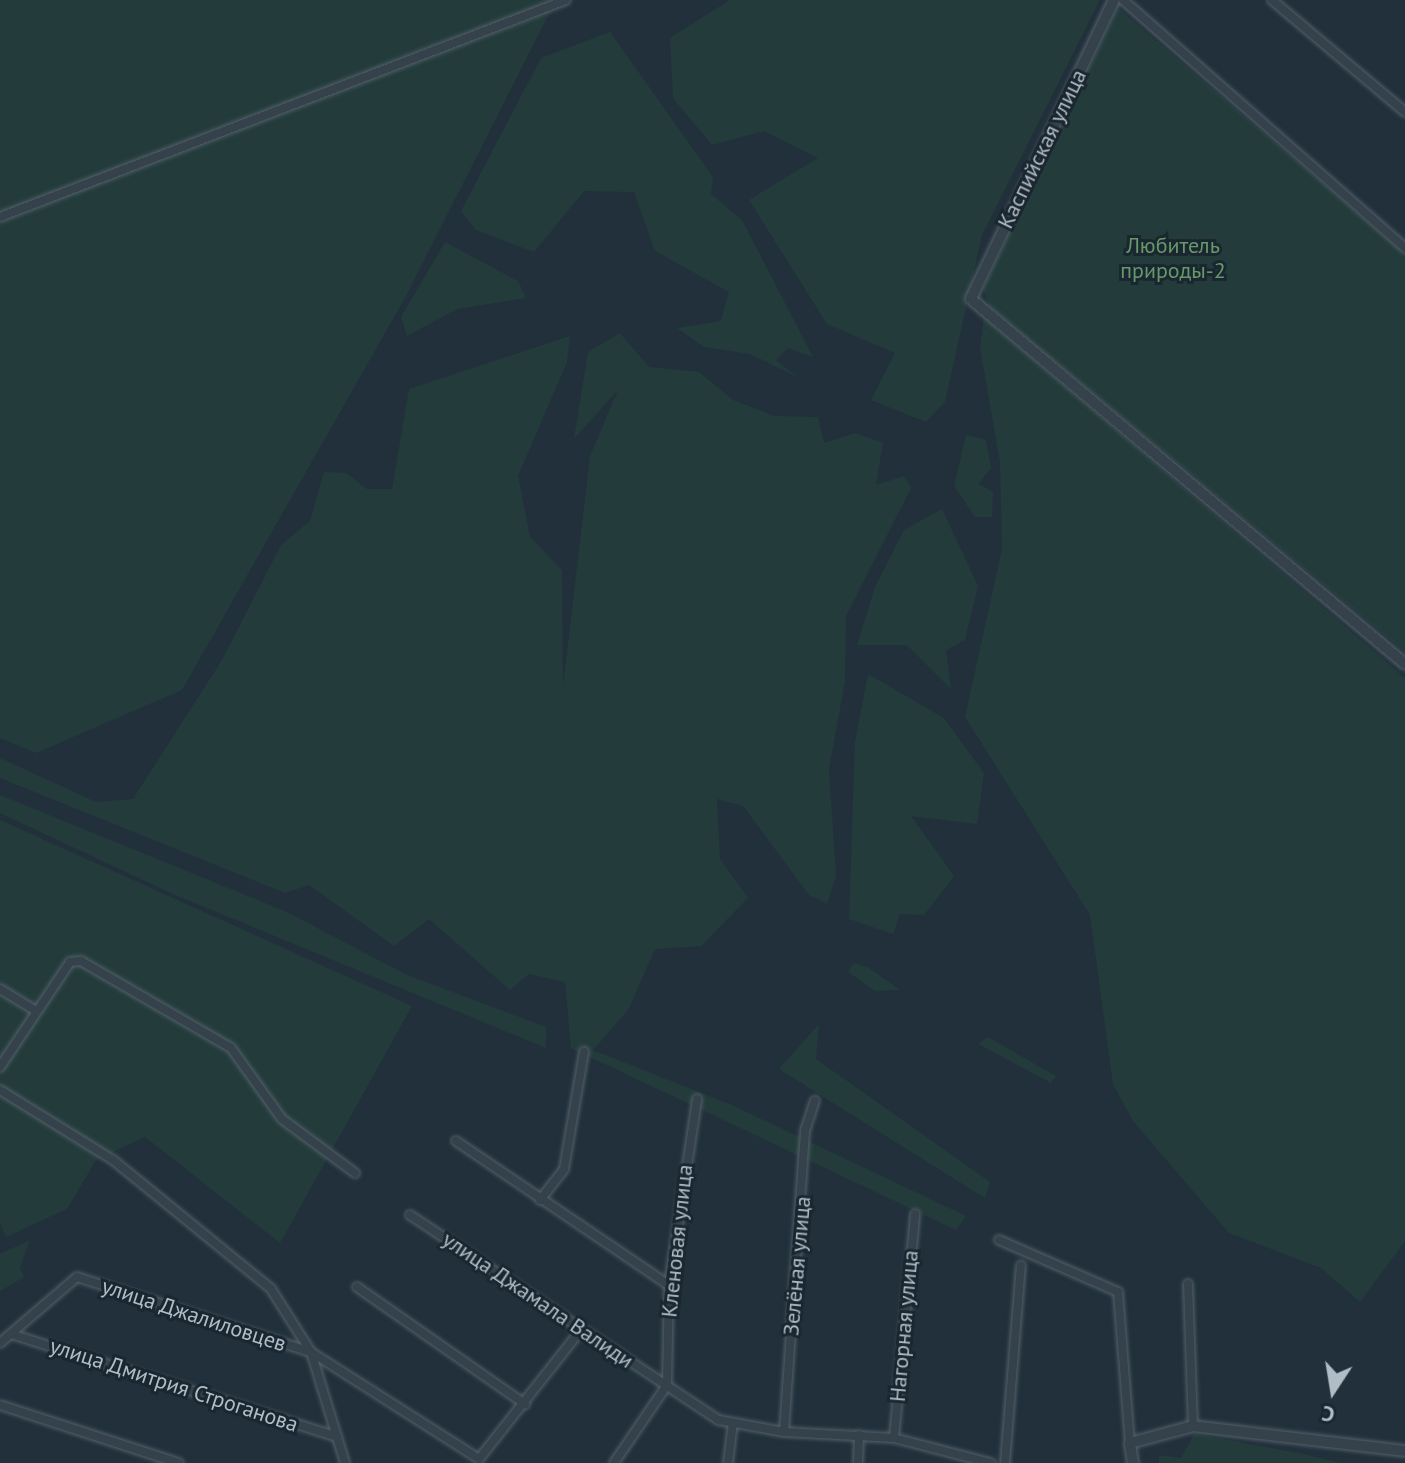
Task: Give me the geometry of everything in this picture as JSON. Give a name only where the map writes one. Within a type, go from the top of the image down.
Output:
[{"type":"street","points":[[0,217],[566,0]]},
{"type":"street","name":"Каспийская улица","points":[[1114,0],[971,299],[1405,664]]},
{"type":"street","points":[[1123,0],[1405,248]]},
{"type":"street","points":[[1272,0],[1403,107]]},
{"type":"street","points":[[0,1067],[70,962],[81,961],[231,1048],[282,1119],[355,1173]]},
{"type":"street","points":[[0,989],[36,1011]]},
{"type":"street","points":[[540,1200],[564,1169],[584,1052]]},
{"type":"street","points":[[0,1090],[113,1160],[271,1289],[311,1352],[345,1463]]},
{"type":"street","name":"Кленовая улица","points":[[667,1385],[669,1285],[697,1099]]},
{"type":"street","name":"Зелёная улица","points":[[784,1432],[805,1131],[815,1101]]},
{"type":"street","points":[[456,1141],[669,1285]]},
{"type":"street","name":"Нагорная улица","points":[[894,1438],[915,1214]]},
{"type":"street","name":"улица Джамала Валиди","points":[[410,1215],[580,1331],[733,1425]]},
{"type":"street","points":[[999,1240],[1118,1292],[1133,1463]]},
{"type":"street","points":[[1005,1463],[1021,1266]]},
{"type":"street","name":"улица Джалиловцев","points":[[11,1334],[77,1277],[311,1352]]},
{"type":"street","points":[[1188,1284],[1193,1426]]},
{"type":"street","points":[[357,1287],[525,1404]]},
{"type":"street","points":[[311,1352],[470,1461],[479,1459],[580,1331]]},
{"type":"street","points":[[0,1343],[11,1334]]},
{"type":"street","name":"улица Дмитрия Строганова","points":[[11,1334],[337,1437]]},
{"type":"street","points":[[614,1463],[667,1385]]},
{"type":"street","points":[[0,1405],[179,1463]]},
{"type":"street","points":[[728,1463],[733,1425],[784,1432],[894,1438],[991,1463]]},
{"type":"street","points":[[1130,1443],[1193,1426],[1405,1451]]},
{"type":"street","points":[[858,1463],[859,1435]]},
{"type":"green space","points":[[0,0],[556,0],[406,296],[182,690],[36,753],[0,738]]},
{"type":"green space","points":[[730,0],[1100,0],[982,235],[945,402],[926,422],[871,400],[895,353],[827,324],[749,200],[818,158],[764,131],[712,145],[673,98],[670,38]]},
{"type":"green space","name":"Любитель природы-2","points":[[1118,8],[1405,254],[1405,652],[989,306],[983,289]]},
{"type":"green space","points":[[610,32],[713,177],[711,194],[742,220],[813,357],[788,348],[776,360],[797,377],[750,354],[704,347],[677,328],[721,321],[729,292],[655,251],[634,192],[584,191],[534,252],[476,230],[461,211],[541,58]]},
{"type":"green space","points":[[445,242],[518,281],[526,298],[457,309],[407,336],[401,317]]},
{"type":"green space","points":[[984,317],[1405,678],[1405,1241],[1360,1302],[1321,1268],[1229,1233],[1133,1121],[1113,1084],[1090,915],[965,717],[1002,549],[1000,462],[980,348]]},
{"type":"green space","points":[[620,333],[649,367],[699,372],[733,400],[774,416],[818,417],[824,443],[855,433],[883,443],[876,485],[904,476],[911,488],[846,616],[845,681],[829,769],[836,876],[827,904],[809,895],[743,806],[717,799],[720,859],[748,898],[701,946],[655,949],[628,1010],[593,1050],[734,1106],[966,1216],[956,1230],[571,1048],[565,982],[529,974],[510,990],[429,919],[394,946],[309,885],[285,893],[0,778],[0,758],[96,802],[133,799],[222,660],[281,545],[310,521],[324,472],[346,473],[367,489],[392,489],[409,389],[570,336],[567,362],[518,476],[530,537],[562,570],[563,687],[590,456],[618,390],[574,439],[588,352]]},
{"type":"green space","points":[[966,435],[986,440],[991,468],[978,484],[993,492],[992,517],[975,517],[954,486]]},
{"type":"green space","points":[[942,509],[978,586],[965,640],[946,650],[951,689],[907,645],[857,645],[875,587],[904,530]]},
{"type":"green space","points":[[868,674],[944,718],[984,773],[977,824],[911,816],[954,876],[924,915],[900,914],[893,934],[849,919],[855,742]]},
{"type":"green space","points":[[0,795],[287,912],[405,974],[546,1027],[546,1048],[173,894],[0,813]]},
{"type":"green space","points":[[0,820],[412,1006],[280,1243],[145,1137],[96,1160],[67,1209],[6,1237],[0,1223]]},
{"type":"green space","points":[[854,963],[869,968],[900,990],[875,991],[848,972]]},
{"type":"green space","points":[[819,1024],[816,1059],[990,1182],[985,1198],[779,1069]]},
{"type":"green space","points":[[988,1037],[1056,1076],[1051,1083],[978,1044]]},
{"type":"green space","points":[[30,1240],[20,1267],[24,1277],[0,1291],[0,1254]]},
{"type":"green space","points":[[1194,1434],[1341,1463],[1159,1463],[1159,1455],[1181,1458]]}]
